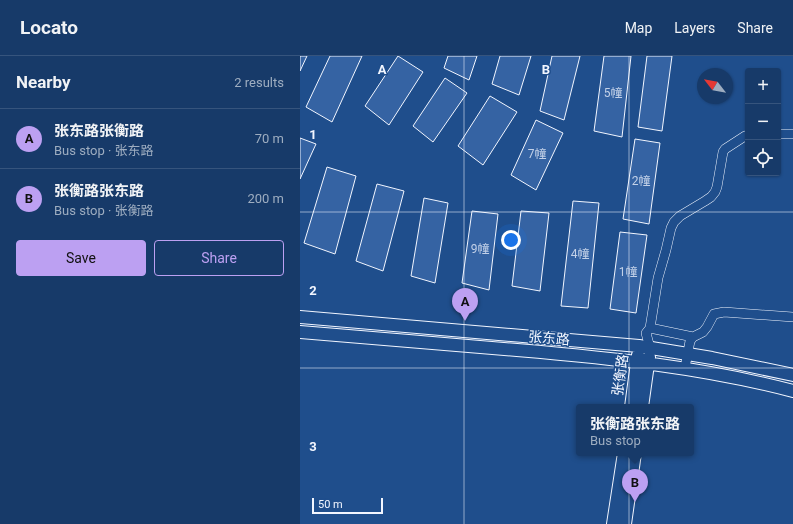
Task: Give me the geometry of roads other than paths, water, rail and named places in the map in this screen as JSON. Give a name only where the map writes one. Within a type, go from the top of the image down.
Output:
[{"type":"main road","name":"张东路","points":[[300,317],[645,347],[688,353],[793,375]]},
{"type":"main road","name":"张东路","points":[[300,332],[643,362],[709,372],[793,391]]},
{"type":"main road","name":"张衡路","points":[[642,404],[643,362],[645,347]]},
{"type":"main road","name":"张衡路","points":[[632,404],[643,362]]},
{"type":"main road","points":[[613,524],[624,456]]},
{"type":"main road","points":[[625,524],[635,456]]},
{"type":"street","points":[[781,134],[793,134]]},
{"type":"street","points":[[645,347],[646,333],[650,328],[658,278],[671,228],[680,216],[711,197],[717,187],[724,149],[745,136]]},
{"type":"street","points":[[685,368],[690,341],[693,337],[703,332],[708,327],[714,314],[718,312],[793,317]]},
{"type":"street","points":[[650,328],[693,337]]},
{"type":"place","name":"张东路张衡路","points":[[465,321]]},
{"type":"place","name":"张衡路张东路","points":[[635,502]]}]
